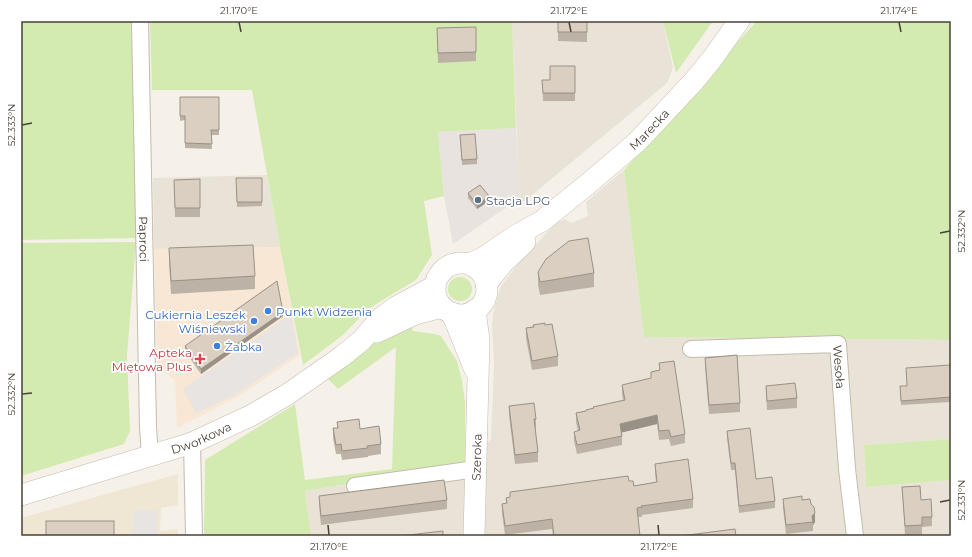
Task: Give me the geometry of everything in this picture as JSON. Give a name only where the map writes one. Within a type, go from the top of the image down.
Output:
[{"type":"street","name":"Paproci","points":[[140,21],[147,397],[150,456]]},
{"type":"street","name":"Marecka","points":[[469,264],[482,258],[515,236],[542,221],[637,142],[694,81],[739,21]]},
{"type":"street","name":"Marecka","points":[[486,284],[503,263],[526,241],[542,221]]},
{"type":"street","points":[[462,263],[469,264],[480,272],[486,284],[486,296],[480,306],[475,310],[464,314],[447,310],[438,301],[435,286],[441,272],[454,264],[462,263]]},
{"type":"street","name":"Dworkowa","points":[[21,495],[192,443],[252,415],[288,394],[342,357],[361,341],[381,318],[396,307],[435,286]]},
{"type":"street","name":"Dworkowa","points":[[361,341],[415,314],[447,310]]},
{"type":"street","name":"Szeroka","points":[[447,310],[478,378]]},
{"type":"street","name":"Szeroka","points":[[474,536],[479,340],[475,310]]},
{"type":"street","name":"Wesoła","points":[[691,349],[838,344],[847,469],[854,536]]},
{"type":"street","points":[[192,443],[194,536]]},
{"type":"street","points":[[355,486],[476,469]]},
{"type":"shaded area","points":[[512,21],[663,21],[673,68],[667,83],[520,205]]},
{"type":"shaded area","points":[[516,128],[520,198],[453,244],[444,196],[438,132]]},
{"type":"shaded area","points":[[624,170],[644,337],[951,340],[951,439],[864,445],[866,487],[951,480],[951,536],[311,536],[305,491],[465,464],[491,439],[494,364],[492,324],[495,305],[501,286],[522,259],[556,223],[565,219],[571,223],[588,216],[586,202]]},
{"type":"shaded area","points":[[267,175],[280,247],[154,249],[153,178]]},
{"type":"shaded area","points":[[280,247],[300,355],[239,396],[177,428],[175,381],[157,366],[154,249]]},
{"type":"shaded area","points":[[291,314],[298,353],[233,396],[196,413],[183,389]]},
{"type":"shaded area","points":[[178,474],[178,505],[161,508],[160,531],[178,529],[178,536],[21,536],[21,518]]},
{"type":"shaded area","points":[[133,510],[157,510],[158,536],[134,536]]},
{"type":"green space","points":[[21,21],[131,21],[138,238],[21,240]]},
{"type":"green space","points":[[150,21],[512,21],[516,128],[438,132],[444,196],[424,201],[432,255],[416,280],[367,310],[343,335],[303,365],[252,90],[152,90]]},
{"type":"green space","points":[[663,21],[713,21],[676,73]]},
{"type":"green space","points":[[757,21],[951,21],[951,340],[644,337],[624,170]]},
{"type":"green space","points":[[136,242],[127,356],[130,431],[124,444],[21,476],[21,243]]},
{"type":"green space","points":[[460,277],[469,280],[472,289],[469,298],[460,301],[451,298],[448,289],[451,280]]},
{"type":"green space","points":[[410,322],[413,331],[441,336],[457,361],[465,402],[465,464],[305,491],[311,536],[204,536],[205,460],[295,404],[305,480],[392,469],[396,347],[338,389],[328,379],[379,339]]},
{"type":"green space","points":[[951,439],[951,480],[866,487],[864,445]]},
{"type":"building","points":[[558,21],[587,21],[587,32],[558,32]]},
{"type":"building","points":[[476,27],[476,52],[438,53],[437,28]]},
{"type":"building","points":[[550,66],[575,66],[575,93],[543,93],[542,80],[550,80]]},
{"type":"building","points":[[180,97],[219,97],[219,130],[211,130],[212,144],[185,143],[185,116],[180,116]]},
{"type":"building","points":[[475,134],[477,159],[462,160],[460,135]]},
{"type":"building","points":[[236,178],[262,178],[262,202],[237,202]]},
{"type":"building","points":[[200,179],[200,208],[175,208],[174,180]]},
{"type":"building","points":[[480,185],[489,196],[477,205],[468,193]]},
{"type":"building","points":[[588,238],[594,273],[540,282],[538,272],[546,259],[569,241]]},
{"type":"building","points":[[253,245],[255,276],[171,281],[169,248]]},
{"type":"building","points":[[277,281],[283,312],[201,369],[185,346]]},
{"type":"building","points":[[545,323],[545,325],[552,324],[558,356],[532,361],[526,328]]},
{"type":"building","points":[[737,355],[740,403],[709,405],[705,358]]},
{"type":"building","points":[[674,361],[685,434],[671,437],[669,430],[659,431],[657,415],[620,424],[622,436],[577,445],[574,432],[580,430],[576,413],[586,411],[594,408],[593,407],[625,400],[622,385],[651,378],[651,372],[660,370],[659,363]]},
{"type":"building","points":[[950,365],[951,397],[901,401],[900,386],[907,386],[906,368]]},
{"type":"building","points":[[795,383],[797,398],[767,401],[766,386]]},
{"type":"building","points":[[534,403],[536,419],[534,419],[538,452],[515,455],[509,406]]},
{"type":"building","points":[[359,419],[360,429],[379,426],[381,444],[367,446],[368,448],[342,451],[341,444],[336,445],[333,428],[338,428],[337,422]]},
{"type":"building","points":[[750,428],[756,479],[772,477],[775,501],[739,506],[735,463],[731,463],[727,431]]},
{"type":"building","points":[[688,459],[693,499],[641,506],[642,507],[637,508],[640,536],[554,536],[552,519],[505,526],[502,504],[507,503],[506,498],[510,497],[510,492],[628,476],[629,481],[633,481],[634,486],[657,482],[655,464]]},
{"type":"building","points":[[444,480],[447,500],[321,516],[319,496]]},
{"type":"building","points":[[920,486],[921,500],[931,499],[932,517],[922,517],[922,525],[905,526],[902,487]]},
{"type":"building","points":[[802,496],[802,500],[810,499],[811,504],[814,507],[815,513],[812,516],[813,522],[786,525],[783,499]]},
{"type":"building","points":[[46,521],[114,521],[114,536],[46,536]]},
{"type":"building","points":[[735,529],[736,536],[680,536]]},
{"type":"building","points":[[443,531],[443,536],[400,536]]},
{"type":"place","name":"Stacja LPG","points":[[478,200]]},
{"type":"place","name":"Punkt Widzenia","points":[[268,311]]},
{"type":"place","name":"Cukiernia Leszek Wiśniewski","points":[[254,321]]},
{"type":"place","name":"Żabka","points":[[217,346]]},
{"type":"place","name":"Apteka Miętowa Plus","points":[[200,359]]}]
